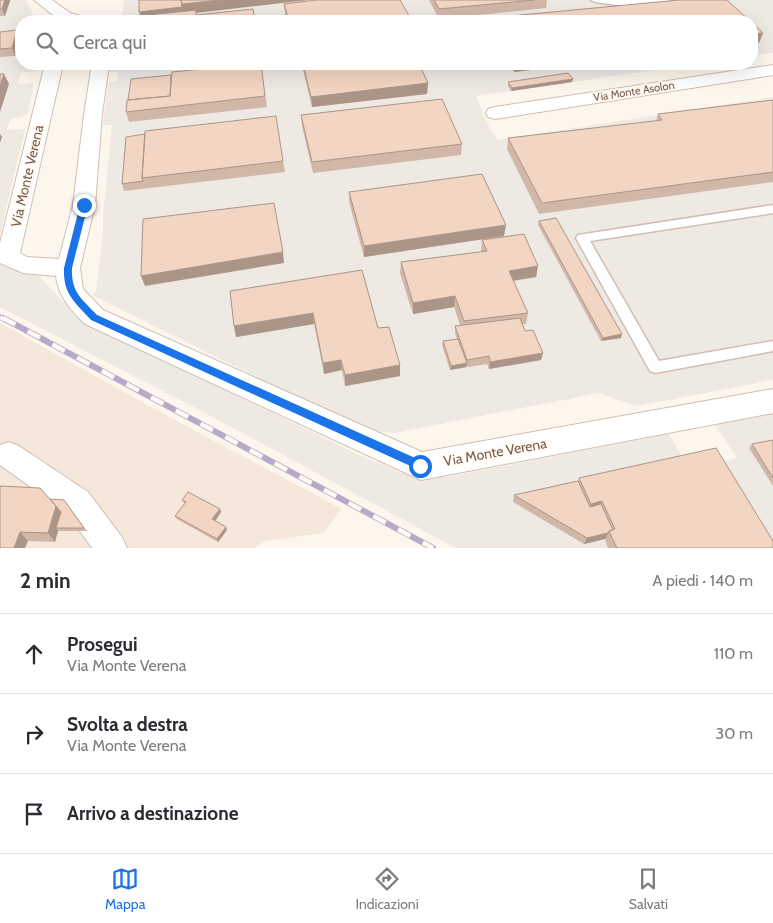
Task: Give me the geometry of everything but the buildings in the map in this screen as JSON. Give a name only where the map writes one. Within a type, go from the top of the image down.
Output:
[{"type":"street","points":[[42,0],[60,15]]},
{"type":"street","name":"Via Monte Verena","points":[[53,70],[8,258],[23,265],[68,268]]},
{"type":"street","name":"Via Monte Verena","points":[[100,70],[93,114],[84,205],[68,268],[70,292],[94,317],[420,466],[773,401]]},
{"type":"street","name":"Via Monte Asolon","points":[[495,113],[773,70]]},
{"type":"street","points":[[9,455],[77,502],[112,548]]},
{"type":"lane","points":[[595,0],[624,4],[667,0]]},
{"type":"lane","points":[[773,209],[582,238],[655,367],[773,346]]},
{"type":"shaded area","points":[[0,0],[26,0],[33,15],[15,15],[15,70],[38,70],[21,73],[17,84],[34,83],[28,113],[22,117],[10,119],[7,130],[25,129],[0,234]]},
{"type":"shaded area","points":[[124,0],[773,0],[773,53],[758,55],[758,15],[123,15]]},
{"type":"shaded area","points":[[109,70],[656,70],[476,96],[489,127],[498,140],[773,97],[773,380],[636,406],[599,393],[394,433],[371,431],[353,425],[92,295],[96,292],[112,125],[103,125],[108,83],[117,81],[118,72],[109,72]]},
{"type":"shaded area","points":[[0,254],[30,266],[61,300],[102,329],[359,455],[402,473],[417,476],[447,477],[669,434],[684,460],[715,463],[737,458],[714,423],[773,411],[773,548],[456,548],[207,414],[0,307]]},
{"type":"shaded area","points":[[0,323],[160,412],[342,509],[323,533],[266,541],[253,548],[0,548]]},
{"type":"railway","points":[[0,317],[5,320]]},
{"type":"railway","points":[[3,318],[433,548]]},
{"type":"route","points":[[84,205],[68,268],[68,278],[70,292],[94,317],[420,466]]}]
